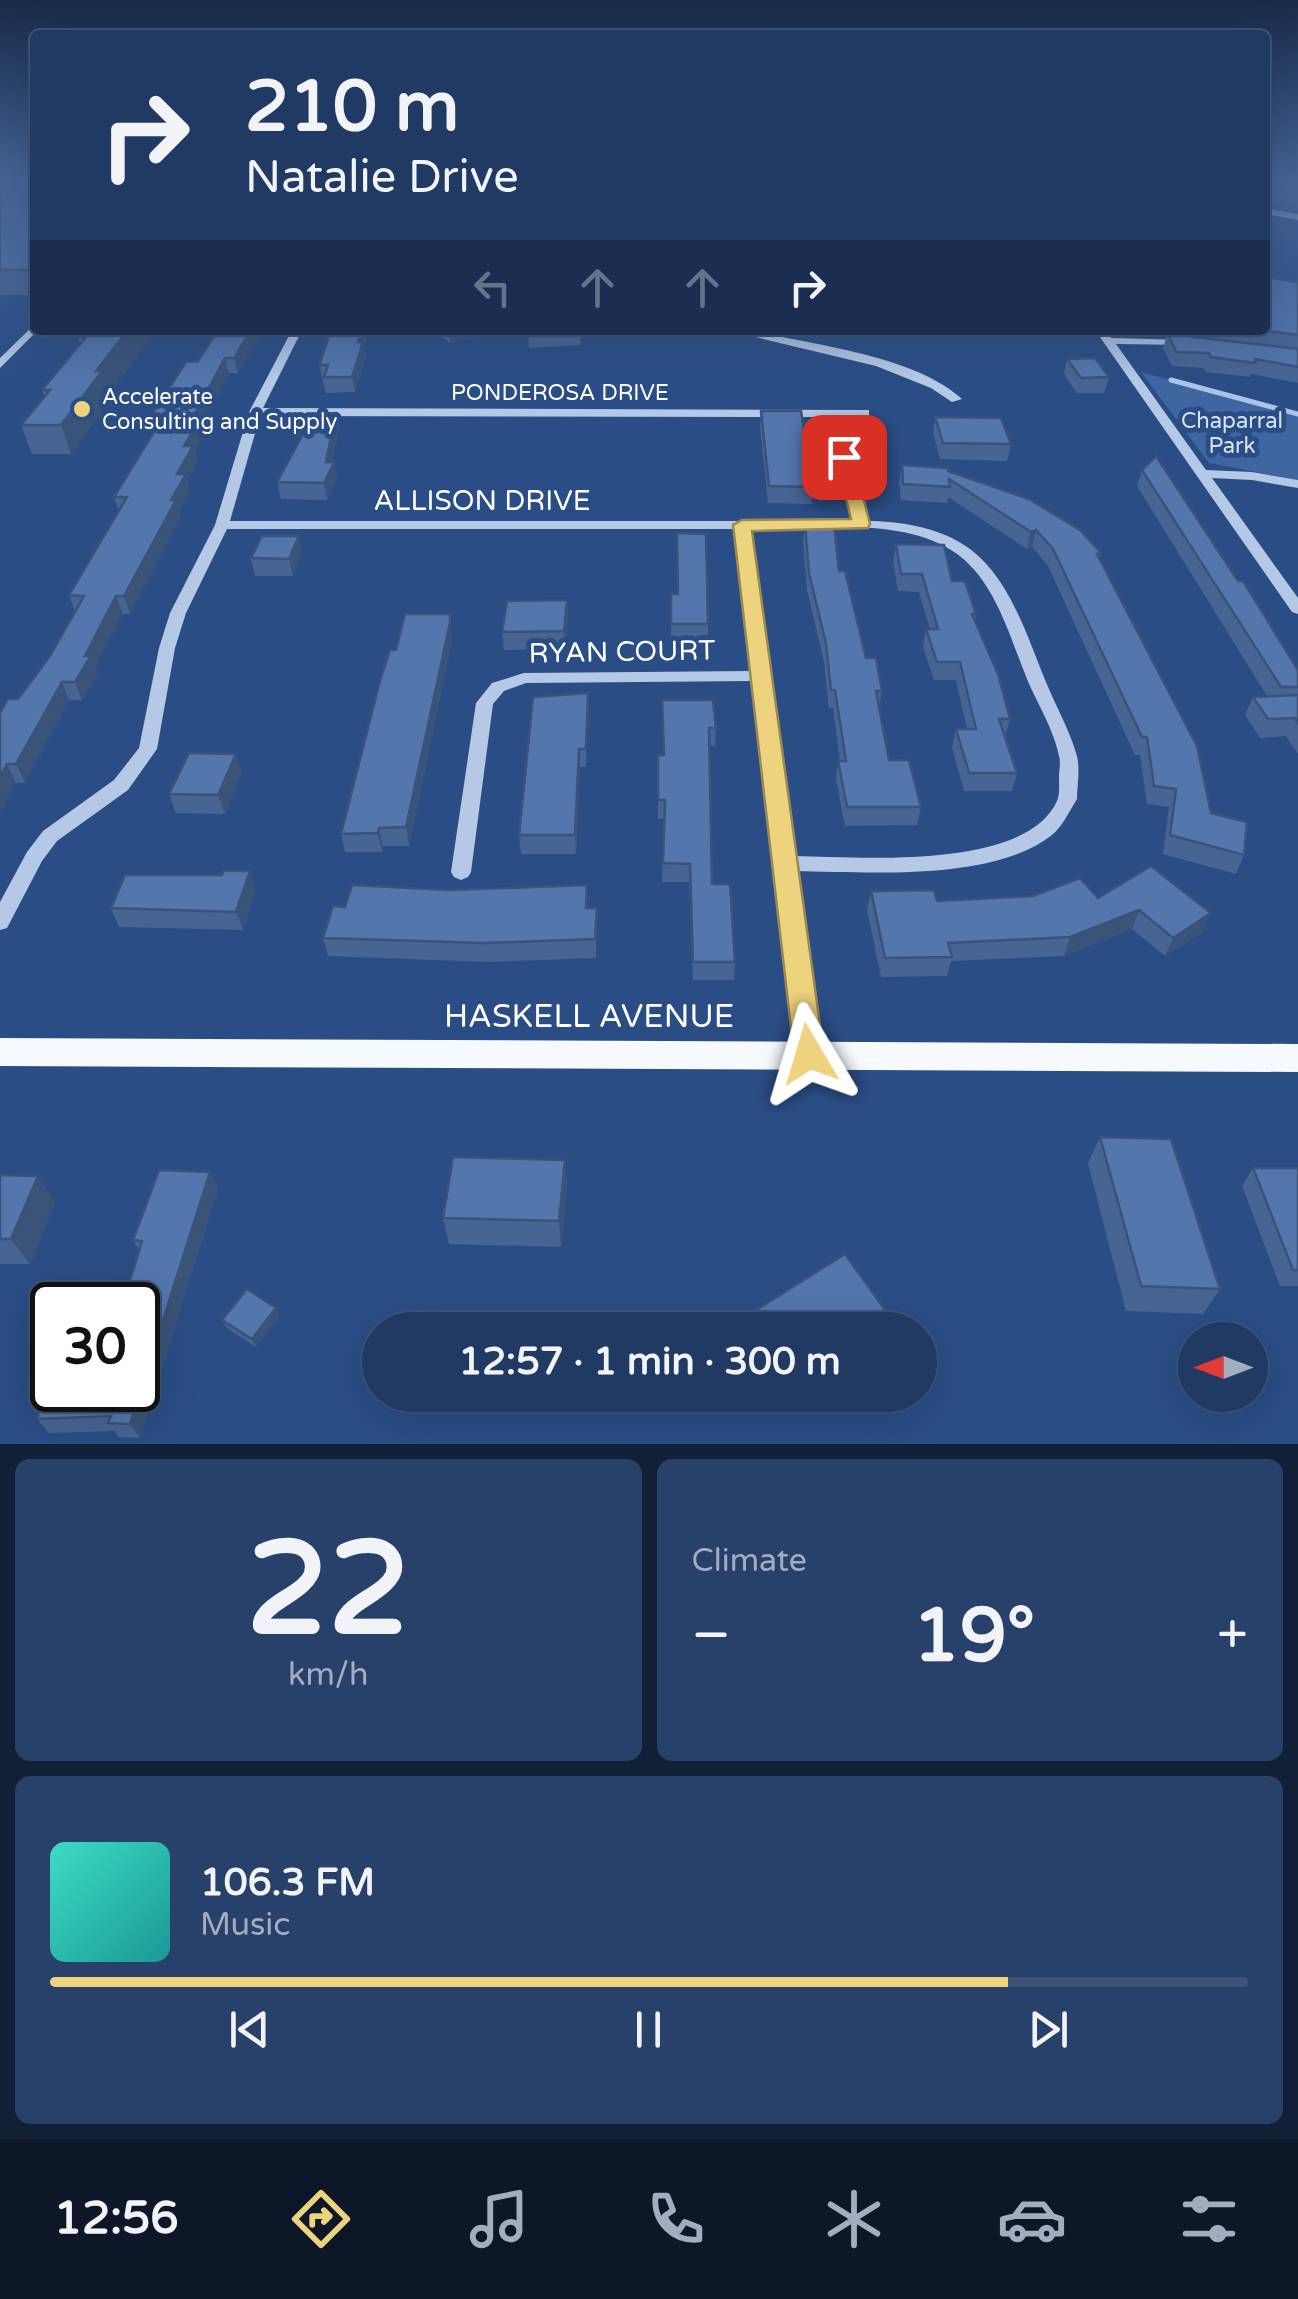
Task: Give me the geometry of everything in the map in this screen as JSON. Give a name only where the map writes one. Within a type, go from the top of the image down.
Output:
[{"type":"main road","name":"HASKELL AVENUE","points":[[0,1052],[1298,1058]]},
{"type":"street","points":[[0,366],[30,332]]},
{"type":"street","points":[[0,922],[34,857],[50,836],[121,784],[148,749],[166,648],[178,612],[222,525],[255,412],[294,335]]},
{"type":"street","points":[[751,335],[905,372],[956,399]]},
{"type":"street","points":[[1104,335],[1201,344]]},
{"type":"street","points":[[1104,335],[1298,609]]},
{"type":"street","points":[[0,338],[25,338]]},
{"type":"street","name":"PONDEROSA DRIVE","points":[[255,412],[865,413]]},
{"type":"street","points":[[834,413],[861,524]]},
{"type":"street","points":[[1202,474],[1252,476],[1298,484]]},
{"type":"street","name":"ALLISON DRIVE","points":[[222,525],[861,524],[926,534],[966,553],[991,575],[1069,757],[1071,792],[1052,825],[1036,838],[990,857],[960,861],[786,863]]},
{"type":"street","points":[[742,525],[809,1054]]},
{"type":"street","name":"RYAN COURT","points":[[461,872],[486,703],[498,687],[524,678],[760,676]]},
{"type":"green space","name":"Chaparral Park","points":[[1141,372],[1298,414],[1298,480],[1209,463]]},
{"type":"building","points":[[0,245],[30,245],[30,270],[0,270]]},
{"type":"building","points":[[1270,278],[1298,282],[1298,335],[1270,331]]},
{"type":"building","points":[[124,335],[61,425],[21,425],[50,390],[42,390],[86,337],[78,337]]},
{"type":"building","points":[[215,335],[248,335],[234,358],[225,358],[191,421],[199,421],[184,446],[193,446],[177,474],[186,474],[171,500],[176,500],[124,596],[116,596],[85,656],[91,656],[75,682],[62,682],[16,764],[7,764],[0,777],[0,713],[8,699],[18,699],[50,656],[84,596],[69,595],[127,497],[114,497],[163,417],[151,416],[186,362],[198,361]]},
{"type":"building","points":[[329,335],[360,335],[358,342],[363,342],[352,377],[324,377],[328,365],[319,365]]},
{"type":"building","points":[[1168,335],[1298,349],[1298,367],[1255,359],[1255,363],[1211,357],[1209,353],[1176,352]]},
{"type":"building","points":[[1095,358],[1109,377],[1081,378],[1067,359]]},
{"type":"building","points":[[761,411],[801,411],[813,487],[769,486]]},
{"type":"building","points":[[336,413],[326,462],[334,462],[324,483],[277,482],[314,414]]},
{"type":"building","points":[[935,417],[1001,418],[1011,444],[943,443]]},
{"type":"building","points":[[1156,456],[1238,581],[1243,581],[1298,670],[1298,687],[1281,687],[1142,470]]},
{"type":"building","points":[[902,465],[948,468],[1029,499],[1080,530],[1101,553],[1097,554],[1197,746],[1211,813],[1247,822],[1244,855],[1170,835],[1176,789],[1154,786],[1147,737],[1142,737],[1053,549],[1036,530],[1031,532],[949,479],[950,487],[903,484]]},
{"type":"building","points":[[805,524],[834,525],[839,571],[845,571],[866,658],[876,658],[882,691],[876,691],[889,760],[909,760],[921,807],[847,807],[838,761],[846,761],[809,573]]},
{"type":"building","points":[[677,533],[706,534],[708,624],[671,624],[671,594],[678,594]]},
{"type":"building","points":[[262,536],[299,536],[289,559],[251,558]]},
{"type":"building","points":[[896,544],[944,545],[952,581],[965,581],[976,614],[972,614],[998,674],[1010,719],[999,719],[1017,773],[969,773],[956,729],[976,729],[960,662],[937,662],[926,629],[938,629],[922,574],[901,574]]},
{"type":"building","points":[[567,600],[564,631],[502,632],[507,601]]},
{"type":"building","points":[[405,614],[450,614],[406,827],[341,834],[381,677],[390,650],[396,650]]},
{"type":"building","points":[[588,693],[586,749],[579,749],[575,835],[519,835],[533,697]]},
{"type":"building","points":[[1298,695],[1298,723],[1295,718],[1268,719],[1253,697]]},
{"type":"building","points":[[662,700],[713,700],[716,728],[709,728],[712,884],[730,884],[735,962],[693,962],[690,864],[663,863],[665,800],[658,800],[658,755],[664,755]]},
{"type":"building","points":[[189,753],[236,754],[218,795],[169,794]]},
{"type":"building","points":[[1151,866],[1211,913],[1173,938],[1139,910],[1070,937],[948,943],[952,957],[885,958],[871,891],[934,890],[937,901],[1033,896],[1080,878],[1098,898]]},
{"type":"building","points":[[223,871],[250,871],[236,912],[111,908],[125,875],[222,875]]},
{"type":"building","points":[[352,885],[450,890],[587,885],[586,908],[597,908],[595,939],[484,943],[323,938],[333,906],[345,907]]},
{"type":"building","points":[[1100,1137],[1171,1139],[1220,1289],[1141,1286]]},
{"type":"building","points":[[453,1157],[565,1160],[559,1221],[443,1218]]},
{"type":"building","points":[[1253,1168],[1298,1168],[1298,1270],[1293,1270]]},
{"type":"building","points":[[159,1170],[210,1172],[160,1330],[160,1282],[130,1282],[142,1241],[133,1240]]},
{"type":"building","points":[[0,1175],[38,1176],[11,1239],[0,1239]]},
{"type":"building","points":[[845,1254],[887,1312],[753,1312]]},
{"type":"building","points":[[247,1289],[276,1308],[252,1339],[222,1320]]},
{"type":"building","points":[[39,1412],[134,1412],[130,1424],[108,1423],[111,1416],[37,1419]]},
{"type":"waterway","points":[[1171,380],[1298,414]]},
{"type":"place","name":"Accelerate Consulting and Supply","points":[[82,409]]},
{"type":"route","points":[[809,1054],[742,525],[861,524],[844,457]]}]
